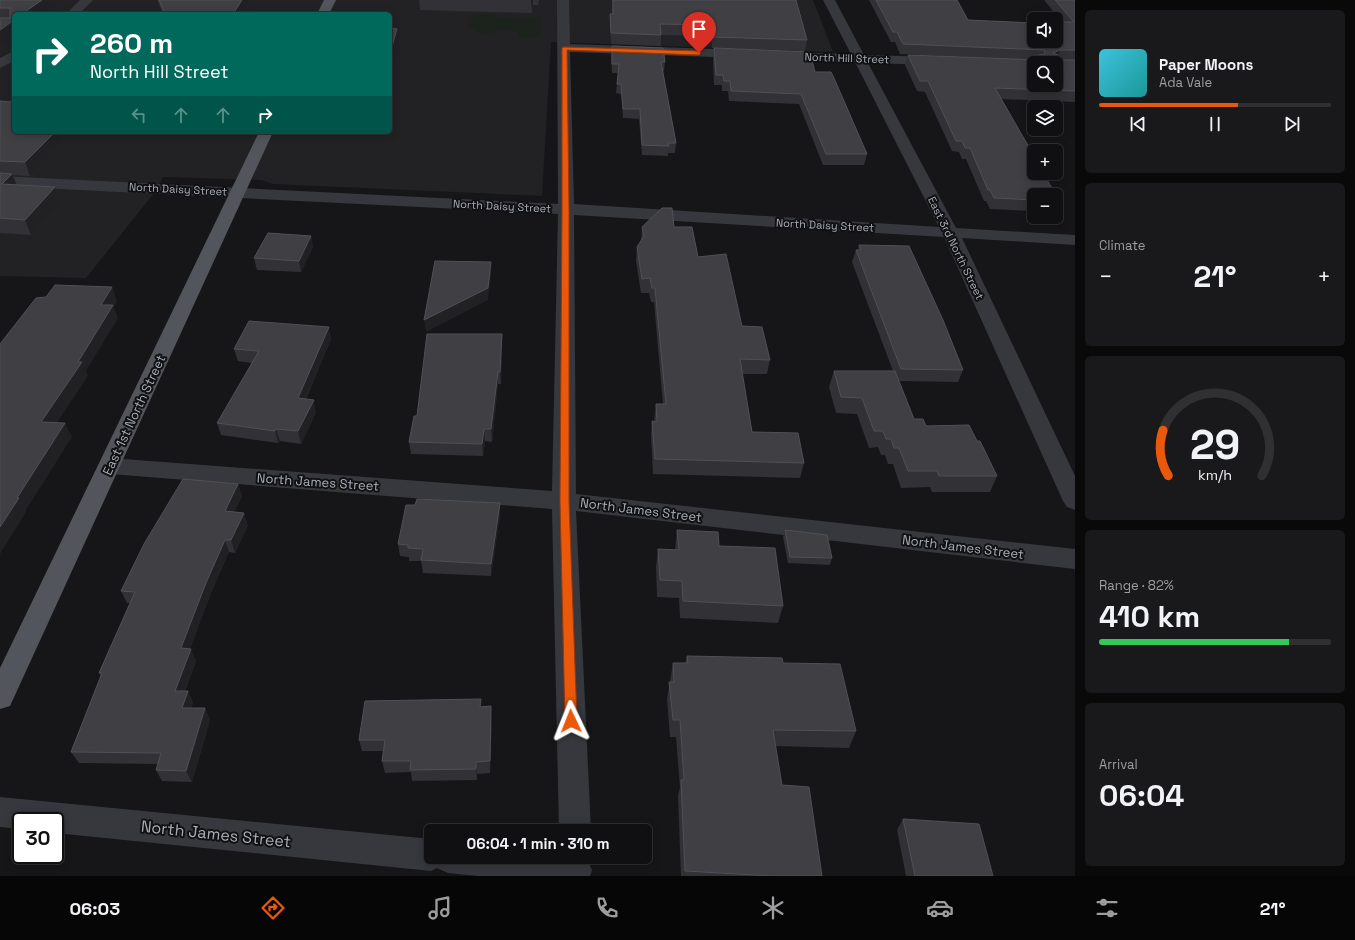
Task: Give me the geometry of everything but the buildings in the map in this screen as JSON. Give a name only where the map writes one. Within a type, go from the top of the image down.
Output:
[{"type":"main road","points":[[324,12],[330,0]]},
{"type":"main road","name":"East 1st North Street","points":[[0,697],[265,134]]},
{"type":"street","points":[[74,12],[87,0]]},
{"type":"street","points":[[563,0],[566,210],[564,501],[575,824]]},
{"type":"street","name":"East 3rd North Street","points":[[829,0],[950,232],[1075,501]]},
{"type":"street","points":[[564,48],[755,55]]},
{"type":"street","name":"North Hill Street","points":[[770,55],[946,61]]},
{"type":"street","points":[[0,64],[12,56]]},
{"type":"street","name":"North Daisy Street","points":[[0,182],[237,192],[1075,240]]},
{"type":"street","name":"North James Street","points":[[110,466],[564,501],[1075,559]]},
{"type":"street","name":"North James Street","points":[[0,812],[424,854]]},
{"type":"street","points":[[529,864],[576,868]]},
{"type":"shaded area","points":[[0,0],[813,0],[833,52],[551,42],[542,196],[273,184],[261,180],[163,177],[155,192],[86,278],[0,276]]},
{"type":"shaded area","points":[[474,14],[493,14],[497,17],[542,17],[539,38],[517,38],[518,31],[495,30],[495,33],[481,33],[469,27]]},
{"type":"route","points":[[571,721],[564,501],[566,210],[564,48],[699,53]]}]
